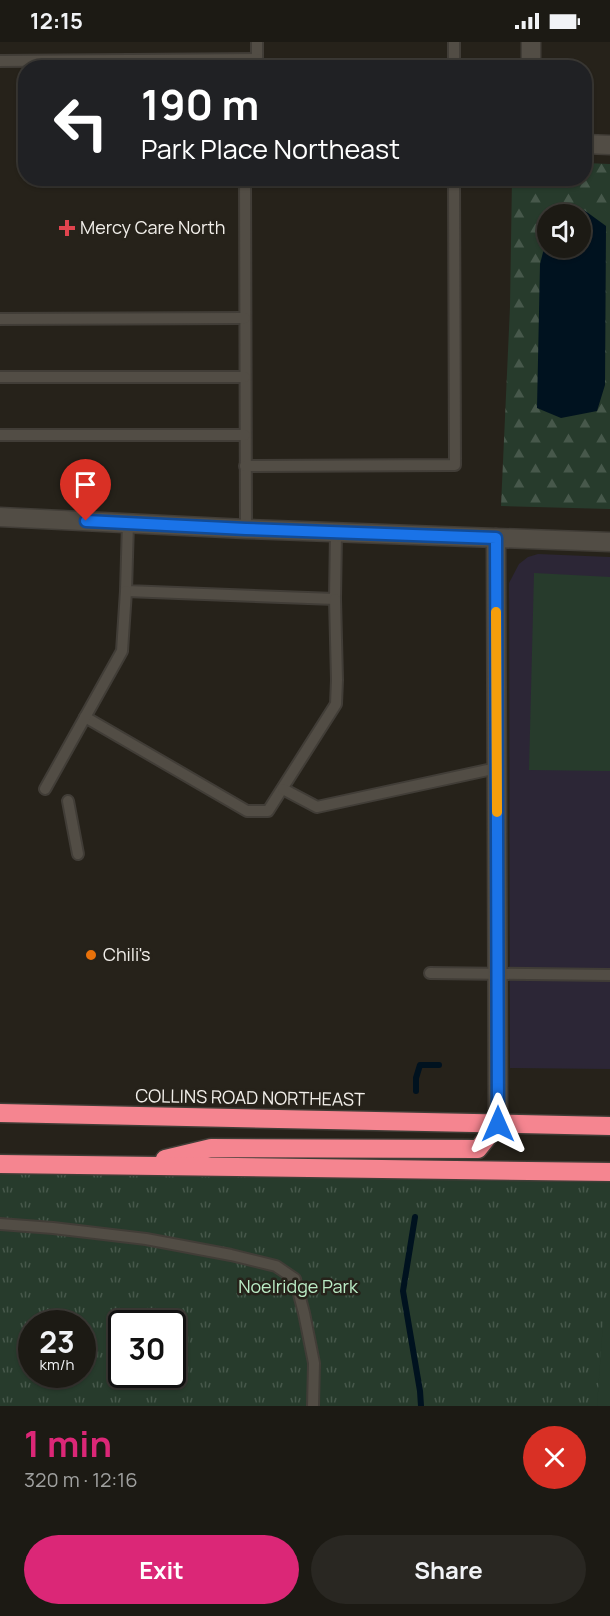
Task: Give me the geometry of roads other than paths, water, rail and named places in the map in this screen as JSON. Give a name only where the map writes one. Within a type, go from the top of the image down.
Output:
[{"type":"highway","name":"COLLINS ROAD NORTHEAST","points":[[0,1113],[610,1126]]},
{"type":"highway","points":[[134,1166],[211,1148],[478,1149],[498,1124]]},
{"type":"highway","points":[[0,1164],[610,1172]]},
{"type":"street","points":[[531,42],[531,60]]},
{"type":"street","points":[[592,144],[610,145]]},
{"type":"street","points":[[0,517],[246,529],[610,542]]},
{"type":"street","points":[[496,538],[498,1124]]},
{"type":"lane","points":[[257,42],[257,60]]},
{"type":"lane","points":[[454,42],[454,60]]},
{"type":"lane","points":[[0,61],[18,61]]},
{"type":"lane","points":[[245,186],[246,529]]},
{"type":"lane","points":[[245,466],[455,465],[454,186]]},
{"type":"lane","points":[[0,319],[245,318]]},
{"type":"lane","points":[[0,377],[245,376]]},
{"type":"lane","points":[[0,435],[245,435]]},
{"type":"lane","points":[[45,789],[122,651],[128,523]]},
{"type":"lane","points":[[85,717],[247,811],[268,811],[336,704],[336,532]]},
{"type":"lane","points":[[126,591],[335,599]]},
{"type":"lane","points":[[283,789],[318,807],[497,768]]},
{"type":"lane","points":[[68,801],[78,854]]},
{"type":"lane","points":[[430,973],[610,975]]},
{"type":"lane","points":[[0,1224],[146,1239],[276,1266],[294,1279],[304,1313],[314,1363],[313,1406]]},
{"type":"water","points":[[591,215],[606,226],[605,385],[597,411],[561,418],[537,408],[542,258],[591,258]]},
{"type":"waterway","points":[[416,1091],[416,1078],[420,1065],[439,1065]]},
{"type":"waterway","points":[[415,1217],[403,1291],[421,1406]]},
{"type":"place","name":"Mercy Care North","points":[[67,228]]},
{"type":"place","name":"Chili's","points":[[91,955]]},
{"type":"park label","name":"Noelridge Park","points":[[298,1287]]}]
